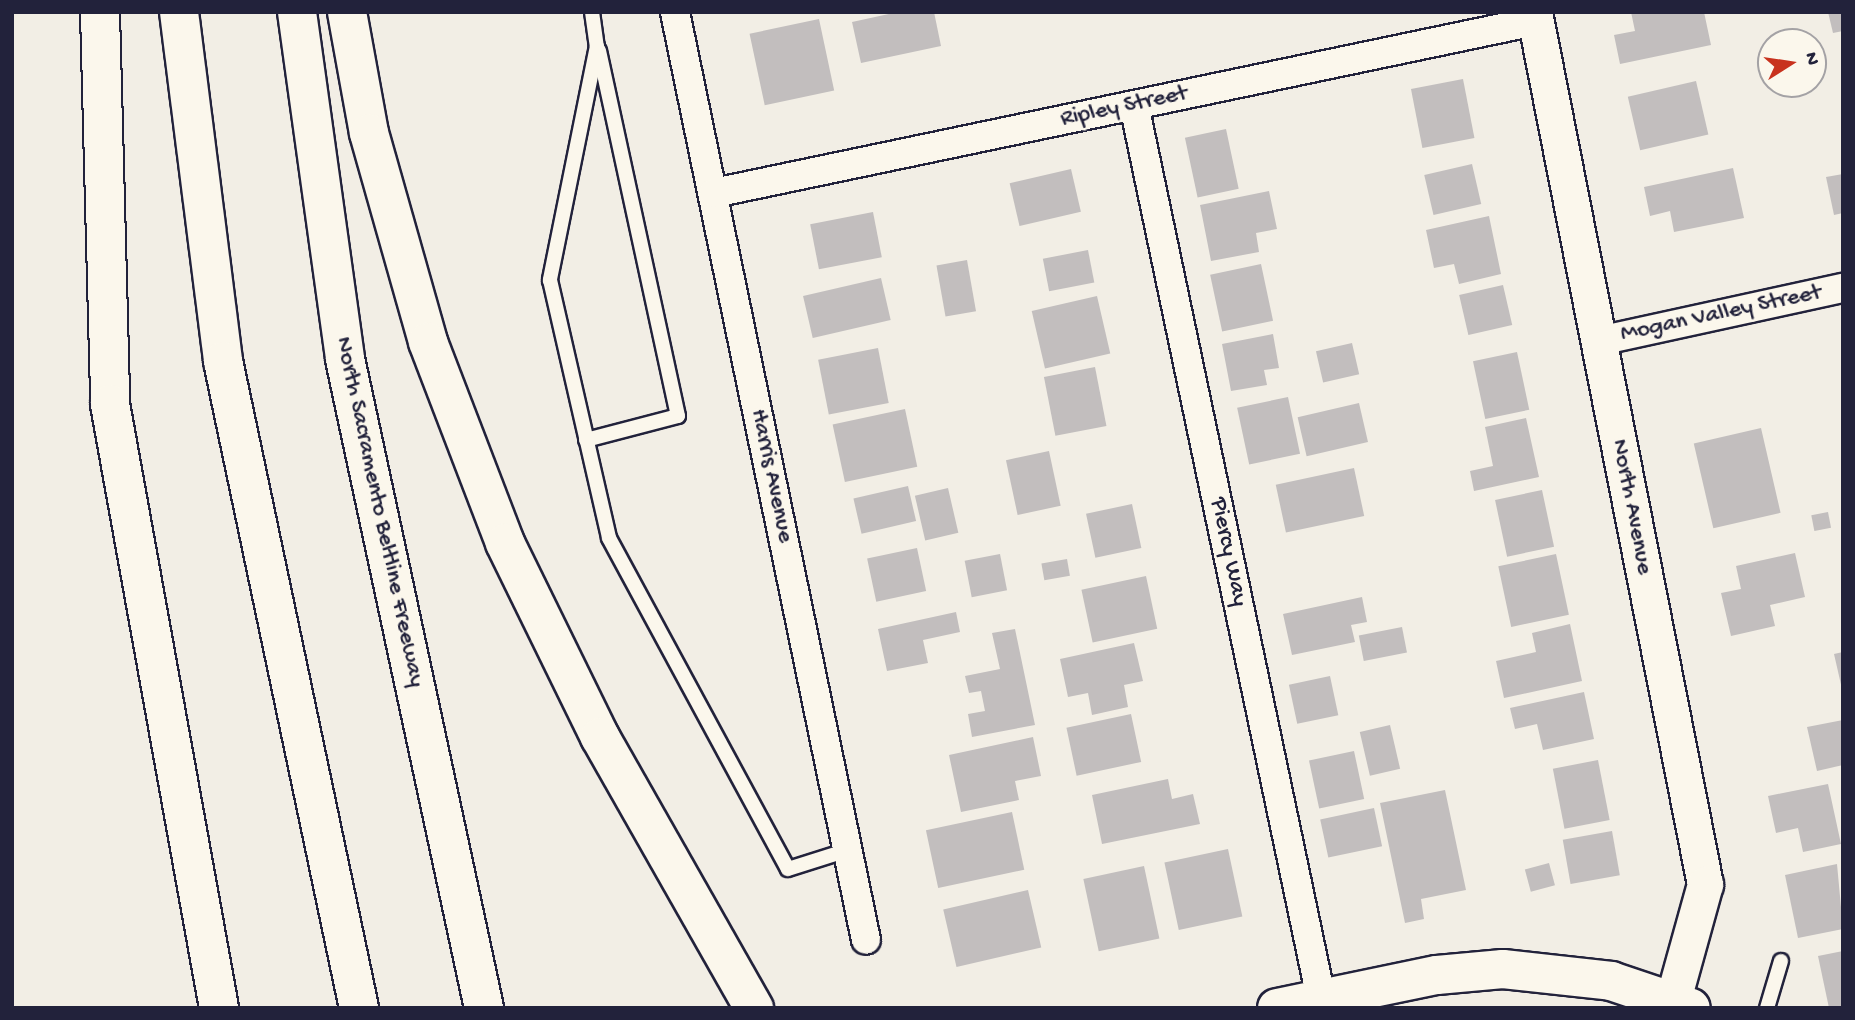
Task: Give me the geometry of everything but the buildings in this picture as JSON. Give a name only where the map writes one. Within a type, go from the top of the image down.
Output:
[{"type":"main road","points":[[100,12],[110,404],[219,1008]]},
{"type":"main road","points":[[179,12],[223,361],[359,1008]]},
{"type":"main road","name":"North Sacramento Beltline Freeway","points":[[297,12],[345,359],[484,1008]]},
{"type":"main road","points":[[347,12],[369,133],[428,342],[505,543],[600,737],[754,1008]]},
{"type":"main road","points":[[1277,1008],[1321,998],[1393,996],[1503,970],[1574,975],[1682,1003]]},
{"type":"street","name":"Harris Avenue","points":[[675,12],[866,940]]},
{"type":"street","name":"Ripley Street","points":[[714,193],[1534,17]]},
{"type":"street","name":"North Avenue","points":[[1534,17],[1705,884],[1682,1003]]},
{"type":"street","name":"Piercy Way","points":[[1134,105],[1321,998]]},
{"type":"street","name":"Mogan Valley Street","points":[[1599,341],[1843,288]]},
{"type":"lane","points":[[586,440],[678,416],[597,46],[592,12]]},
{"type":"lane","points":[[597,46],[550,280],[609,538],[788,869],[848,850]]},
{"type":"lane","points":[[1767,1008],[1781,961]]}]
